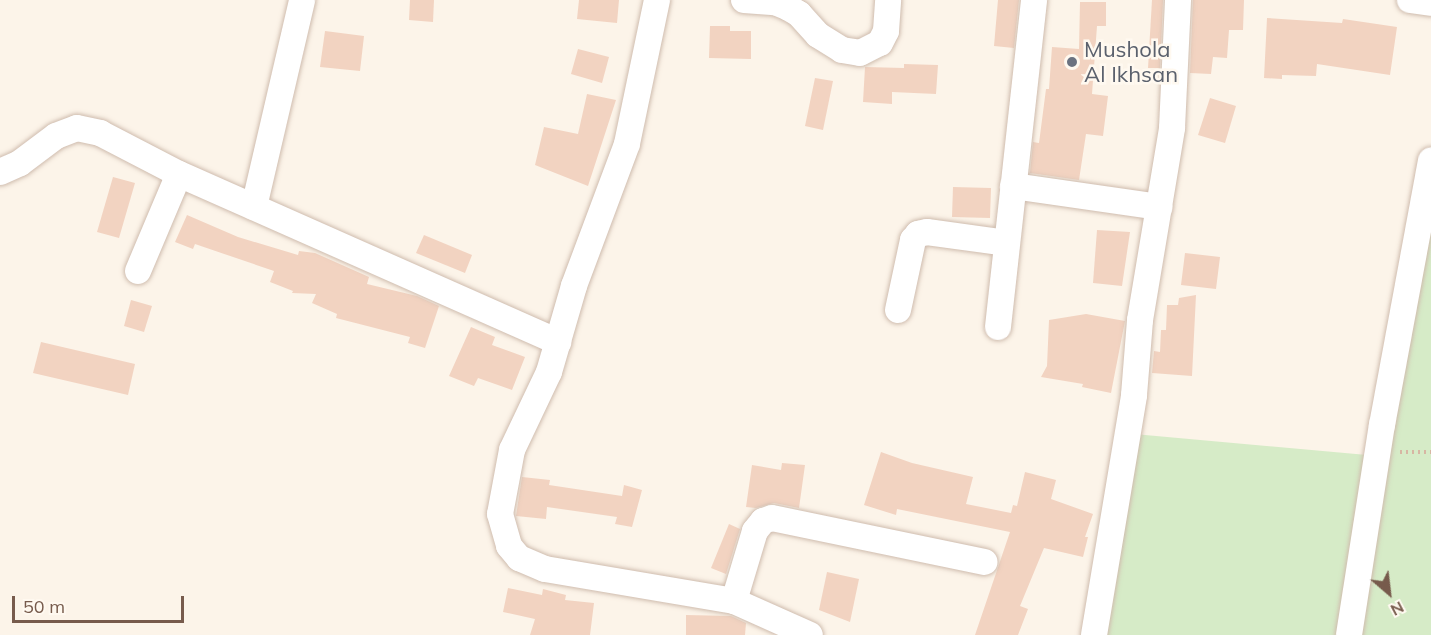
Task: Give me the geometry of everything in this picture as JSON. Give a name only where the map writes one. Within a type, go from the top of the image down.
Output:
[{"type":"street","points":[[254,207],[302,0]]},
{"type":"street","points":[[657,0],[627,144],[574,286],[549,372],[512,450],[500,514],[509,546],[519,558],[544,569],[734,601],[810,635]]},
{"type":"street","points":[[744,0],[775,2],[789,8],[799,14],[818,35],[842,50],[860,53],[873,49],[880,43],[886,31],[888,0]]},
{"type":"street","points":[[998,327],[1034,0]]},
{"type":"street","points":[[1094,635],[1134,395],[1140,320],[1172,128],[1178,0]]},
{"type":"street","points":[[1410,0],[1431,3]]},
{"type":"street","points":[[0,172],[20,163],[56,136],[77,128],[100,133],[179,174],[558,342]]},
{"type":"street","points":[[1349,635],[1382,426],[1431,160]]},
{"type":"street","points":[[138,272],[179,174]]},
{"type":"street","points":[[1012,186],[1159,207]]},
{"type":"street","points":[[898,310],[913,240],[918,234],[927,232],[1006,243]]},
{"type":"street","points":[[734,601],[755,531],[763,521],[772,518],[985,562]]},
{"type":"green space","points":[[1431,219],[1431,635],[1358,635]]},
{"type":"green space","points":[[1134,434],[1367,455],[1339,635],[1101,635]]},
{"type":"building","points":[[410,0],[434,0],[433,22],[409,20]]},
{"type":"building","points":[[579,0],[619,0],[617,23],[577,19]]},
{"type":"building","points":[[998,0],[1019,0],[1014,48],[994,46]]},
{"type":"building","points":[[1152,0],[1163,0],[1160,68],[1148,68]]},
{"type":"building","points":[[1193,0],[1244,0],[1243,30],[1229,30],[1227,58],[1213,57],[1211,74],[1190,73]]},
{"type":"building","points":[[1080,2],[1106,2],[1106,26],[1097,26],[1092,94],[1108,96],[1103,136],[1086,134],[1079,180],[1030,173],[1033,142],[1039,143],[1046,89],[1049,89],[1052,47],[1079,49]]},
{"type":"building","points":[[1267,18],[1342,23],[1343,19],[1397,27],[1390,75],[1317,64],[1316,76],[1282,75],[1282,79],[1264,78]]},
{"type":"building","points":[[710,26],[730,26],[730,31],[751,31],[751,59],[709,58]]},
{"type":"building","points":[[325,31],[364,36],[360,71],[320,67]]},
{"type":"building","points":[[578,49],[609,57],[602,83],[571,74]]},
{"type":"building","points":[[904,64],[938,65],[936,94],[892,92],[892,104],[863,102],[865,67],[904,68]]},
{"type":"building","points":[[815,78],[833,81],[823,130],[805,126]]},
{"type":"building","points":[[587,94],[616,100],[588,186],[535,165],[544,127],[578,134]]},
{"type":"building","points":[[1210,98],[1236,106],[1225,143],[1198,135]]},
{"type":"building","points":[[113,177],[135,183],[119,238],[97,232]]},
{"type":"building","points":[[953,187],[991,188],[990,218],[952,217]]},
{"type":"building","points":[[187,215],[238,237],[298,255],[299,251],[315,253],[369,277],[367,284],[417,296],[439,306],[425,348],[408,343],[410,337],[336,318],[337,314],[312,303],[316,294],[292,293],[293,291],[270,282],[274,271],[195,244],[193,249],[175,242]]},
{"type":"building","points":[[1097,230],[1130,232],[1122,286],[1093,283]]},
{"type":"building","points":[[424,235],[472,255],[465,273],[416,253]]},
{"type":"building","points":[[1185,253],[1220,257],[1216,289],[1181,285]]},
{"type":"building","points":[[1196,295],[1192,376],[1152,373],[1154,351],[1160,352],[1161,330],[1166,330],[1167,305],[1178,305],[1179,298]]},
{"type":"building","points":[[131,300],[152,306],[144,332],[124,326]]},
{"type":"building","points":[[1086,314],[1125,321],[1111,393],[1082,387],[1083,384],[1041,377],[1047,366],[1049,320]]},
{"type":"building","points":[[471,327],[495,337],[492,345],[525,357],[512,390],[478,378],[474,386],[449,376]]},
{"type":"building","points":[[41,342],[135,364],[128,395],[33,373]]},
{"type":"building","points":[[881,452],[912,463],[973,477],[966,504],[1011,513],[1013,505],[1017,506],[1025,472],[1056,480],[1051,499],[1093,514],[1085,537],[1088,537],[1083,557],[1044,548],[1020,606],[1028,609],[1018,635],[975,635],[1010,532],[897,509],[896,515],[864,505]]},
{"type":"building","points":[[782,463],[805,465],[799,508],[774,503],[756,508],[746,507],[752,465],[781,470]]},
{"type":"building","points":[[522,477],[550,480],[549,485],[622,496],[624,485],[642,490],[632,527],[615,524],[617,517],[547,507],[546,519],[516,516]]},
{"type":"building","points":[[729,524],[740,529],[726,574],[711,568]]},
{"type":"building","points":[[827,572],[859,579],[850,622],[819,610]]},
{"type":"building","points":[[508,588],[542,595],[543,589],[566,595],[565,600],[594,603],[590,635],[530,635],[535,619],[503,612]]},
{"type":"building","points":[[686,615],[731,616],[746,623],[745,635],[686,635]]},
{"type":"place","name":"Mushola Al Ikhsan","points":[[1072,62]]}]
